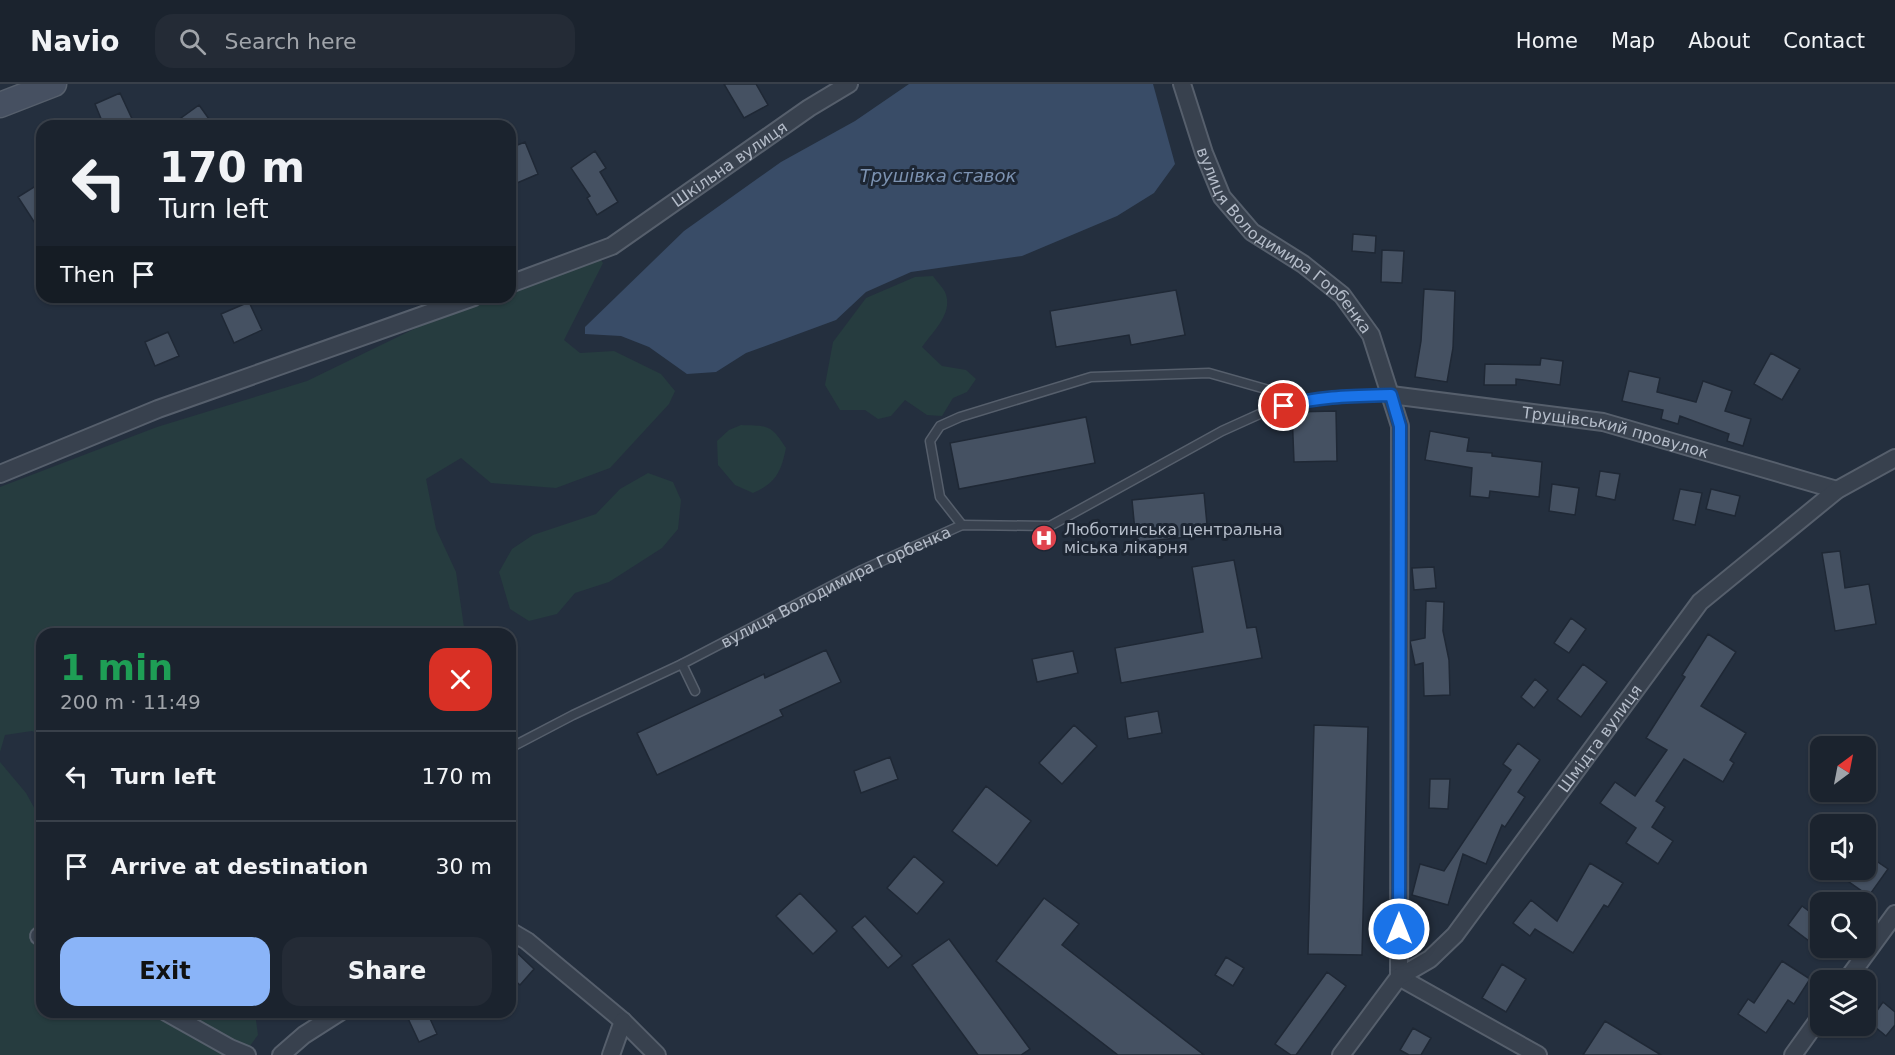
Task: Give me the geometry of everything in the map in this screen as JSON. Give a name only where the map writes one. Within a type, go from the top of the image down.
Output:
[{"type":"street","points":[[0,105],[54,84]]},
{"type":"street","name":"Шкільна вулиця","points":[[516,282],[612,246],[808,108],[849,84]]},
{"type":"street","name":"вулиця Володимира Горбенка","points":[[1182,84],[1204,153],[1222,197],[1252,232],[1303,264],[1342,295],[1371,335],[1400,426],[1399,977]]},
{"type":"street","points":[[0,474],[158,409],[457,303]]},
{"type":"street","name":"Трущівський провулок","points":[[1391,395],[1603,422],[1837,490]]},
{"type":"street","name":"Шмідта вулиця","points":[[1341,1055],[1399,977],[1430,959],[1455,935],[1700,602],[1837,490],[1895,458]]},
{"type":"street","points":[[1854,970],[1895,914]]},
{"type":"street","points":[[516,935],[527,940],[622,1021],[657,1055]]},
{"type":"street","points":[[1399,977],[1538,1055]]},
{"type":"street","points":[[177,1018],[247,1055]]},
{"type":"street","points":[[280,1055],[304,1035],[331,1018]]},
{"type":"street","points":[[611,1055],[622,1021]]},
{"type":"street","points":[[1793,1055],[1810,1031]]},
{"type":"lane","points":[[962,525],[940,497],[930,441],[940,426],[960,417],[1091,377],[1209,374],[1305,400]]},
{"type":"lane","name":"вулиця Володимира Горбенка","points":[[516,745],[681,664],[862,570],[962,525],[1050,526],[1222,431],[1264,412],[1305,400],[1391,395]]},
{"type":"lane","points":[[681,664],[695,692]]},
{"type":"green space","points":[[588,244],[603,263],[564,340],[580,353],[614,351],[661,374],[675,391],[669,404],[610,468],[556,488],[491,483],[461,458],[426,479],[436,529],[456,572],[464,628],[36,628],[36,733],[32,731],[5,735],[0,752],[0,487],[157,427],[307,381],[468,303],[516,303],[516,279]]},
{"type":"green space","points":[[933,276],[945,292],[947,307],[941,321],[922,347],[942,366],[966,370],[976,379],[967,392],[953,398],[942,416],[927,415],[905,400],[891,416],[878,419],[865,410],[840,410],[825,385],[833,342],[866,298],[915,277]]},
{"type":"green space","points":[[741,425],[763,426],[772,430],[786,448],[776,476],[767,485],[753,493],[735,485],[718,465],[717,441],[729,430]]},
{"type":"green space","points":[[648,473],[673,482],[681,500],[678,529],[662,548],[609,582],[575,593],[557,614],[529,621],[510,609],[499,572],[512,549],[533,535],[596,514],[620,489]]},
{"type":"green space","points":[[0,762],[26,793],[36,811],[36,1018],[256,1018],[258,1035],[243,1055],[0,1055]]},
{"type":"water","name":"Трушівка ставок","points":[[909,84],[1153,84],[1175,164],[1154,193],[1117,216],[1022,256],[911,272],[866,292],[836,320],[746,353],[716,372],[687,374],[649,347],[621,336],[585,334],[585,327],[684,231],[781,162],[855,121]]},
{"type":"building","points":[[724,84],[756,84],[768,105],[744,118]]},
{"type":"building","points":[[120,93],[133,120],[102,120],[95,104]]},
{"type":"building","points":[[199,105],[210,120],[178,120]]},
{"type":"building","points":[[525,142],[538,174],[517,183],[516,181],[516,146]]},
{"type":"building","points":[[595,151],[606,168],[600,172],[618,202],[597,215],[587,198],[590,196],[571,168]]},
{"type":"building","points":[[36,186],[36,225],[18,197]]},
{"type":"building","points":[[1353,234],[1376,236],[1375,253],[1352,251]]},
{"type":"building","points":[[1382,250],[1404,251],[1402,283],[1381,282]]},
{"type":"building","points":[[1424,289],[1455,291],[1453,348],[1447,382],[1415,377],[1421,341]]},
{"type":"building","points":[[1176,290],[1185,335],[1131,345],[1129,335],[1056,347],[1050,311]]},
{"type":"building","points":[[249,303],[262,330],[234,343],[221,314]]},
{"type":"building","points":[[168,332],[179,356],[155,366],[145,342]]},
{"type":"building","points":[[1771,353],[1800,369],[1782,400],[1754,384]]},
{"type":"building","points":[[1541,358],[1563,361],[1560,385],[1516,379],[1516,385],[1484,385],[1485,364],[1540,365]]},
{"type":"building","points":[[1629,371],[1660,378],[1657,392],[1696,402],[1703,381],[1732,391],[1725,411],[1751,419],[1743,446],[1727,441],[1729,434],[1680,416],[1678,424],[1661,419],[1663,410],[1622,401]]},
{"type":"building","points":[[1336,411],[1337,461],[1294,462],[1292,412]]},
{"type":"building","points":[[1086,417],[1095,463],[959,489],[950,443]]},
{"type":"building","points":[[1430,431],[1469,438],[1467,451],[1542,462],[1539,497],[1490,491],[1489,498],[1470,496],[1472,468],[1425,460]]},
{"type":"building","points":[[1600,471],[1620,474],[1615,500],[1596,496]]},
{"type":"building","points":[[1552,484],[1579,488],[1575,515],[1549,511]]},
{"type":"building","points":[[1680,489],[1702,493],[1695,525],[1673,520]]},
{"type":"building","points":[[1711,489],[1740,496],[1735,516],[1706,509]]},
{"type":"building","points":[[1204,493],[1208,535],[1136,542],[1132,500]]},
{"type":"building","points":[[1840,551],[1845,588],[1869,584],[1876,624],[1835,631],[1822,553]]},
{"type":"building","points":[[1234,560],[1247,628],[1256,627],[1262,658],[1121,683],[1115,648],[1203,632],[1192,567]]},
{"type":"building","points":[[1434,567],[1436,588],[1414,590],[1412,568]]},
{"type":"building","points":[[1426,601],[1444,602],[1443,631],[1449,660],[1450,695],[1424,696],[1423,663],[1415,665],[1410,641],[1425,638]]},
{"type":"building","points":[[1571,618],[1586,629],[1569,653],[1554,643]]},
{"type":"building","points":[[1708,634],[1736,652],[1701,706],[1746,733],[1730,760],[1734,763],[1723,782],[1684,759],[1656,801],[1665,807],[1652,827],[1673,841],[1658,864],[1626,843],[1636,828],[1600,803],[1615,782],[1635,796],[1667,750],[1646,738],[1685,677],[1682,675]]},
{"type":"building","points":[[826,650],[841,682],[780,710],[783,716],[657,775],[637,733],[764,674],[765,678]]},
{"type":"building","points":[[1073,651],[1078,673],[1037,682],[1032,659]]},
{"type":"building","points":[[1583,664],[1607,682],[1581,717],[1557,699]]},
{"type":"building","points":[[1535,679],[1548,690],[1534,708],[1521,697]]},
{"type":"building","points":[[1158,711],[1162,733],[1128,739],[1125,717]]},
{"type":"building","points":[[1074,725],[1097,746],[1062,784],[1039,763]]},
{"type":"building","points":[[1314,725],[1368,727],[1362,955],[1308,954]]},
{"type":"building","points":[[1518,743],[1540,760],[1518,792],[1525,797],[1505,827],[1502,825],[1486,864],[1463,854],[1448,905],[1412,895],[1420,864],[1444,871],[1511,770],[1503,764]]},
{"type":"building","points":[[890,757],[898,779],[861,793],[854,771]]},
{"type":"building","points":[[1430,779],[1450,779],[1448,809],[1429,808]]},
{"type":"building","points":[[986,786],[1031,821],[997,866],[952,831]]},
{"type":"building","points":[[914,856],[944,882],[917,914],[887,888]]},
{"type":"building","points":[[1876,861],[1888,869],[1872,892],[1863,892],[1846,880],[1876,880]]},
{"type":"building","points":[[1590,863],[1623,883],[1608,907],[1604,905],[1573,953],[1535,929],[1530,936],[1513,923],[1531,900],[1557,921]]},
{"type":"building","points":[[800,893],[837,931],[813,954],[776,916]]},
{"type":"building","points":[[1044,898],[1079,924],[1062,945],[1204,1055],[1118,1055],[996,961]]},
{"type":"building","points":[[1802,906],[1810,912],[1810,942],[1788,925]]},
{"type":"building","points":[[865,916],[902,956],[888,968],[852,927]]},
{"type":"building","points":[[949,939],[1030,1049],[1021,1055],[978,1055],[912,965]]},
{"type":"building","points":[[516,952],[534,969],[520,985],[516,981]]},
{"type":"building","points":[[1226,957],[1244,968],[1233,986],[1215,975]]},
{"type":"building","points":[[1782,961],[1810,979],[1794,1004],[1788,1000],[1766,1033],[1738,1014],[1748,999],[1754,1003]]},
{"type":"building","points":[[1502,964],[1526,979],[1506,1012],[1482,998]]},
{"type":"building","points":[[1327,972],[1346,986],[1296,1055],[1291,1055],[1275,1044]]},
{"type":"building","points":[[1883,1002],[1895,1012],[1895,1025],[1886,1036],[1876,1028],[1876,1012]]},
{"type":"building","points":[[408,1018],[430,1018],[437,1034],[419,1042]]},
{"type":"building","points":[[1605,1021],[1661,1055],[1583,1055]]},
{"type":"building","points":[[1413,1028],[1431,1038],[1421,1055],[1409,1055],[1400,1050]]},
{"type":"place","name":"Люботинська центральна міська лікарня","points":[[1044,538]]},
{"type":"route","points":[[1284,406],[1305,400],[1391,395],[1400,426],[1399,929]]}]
